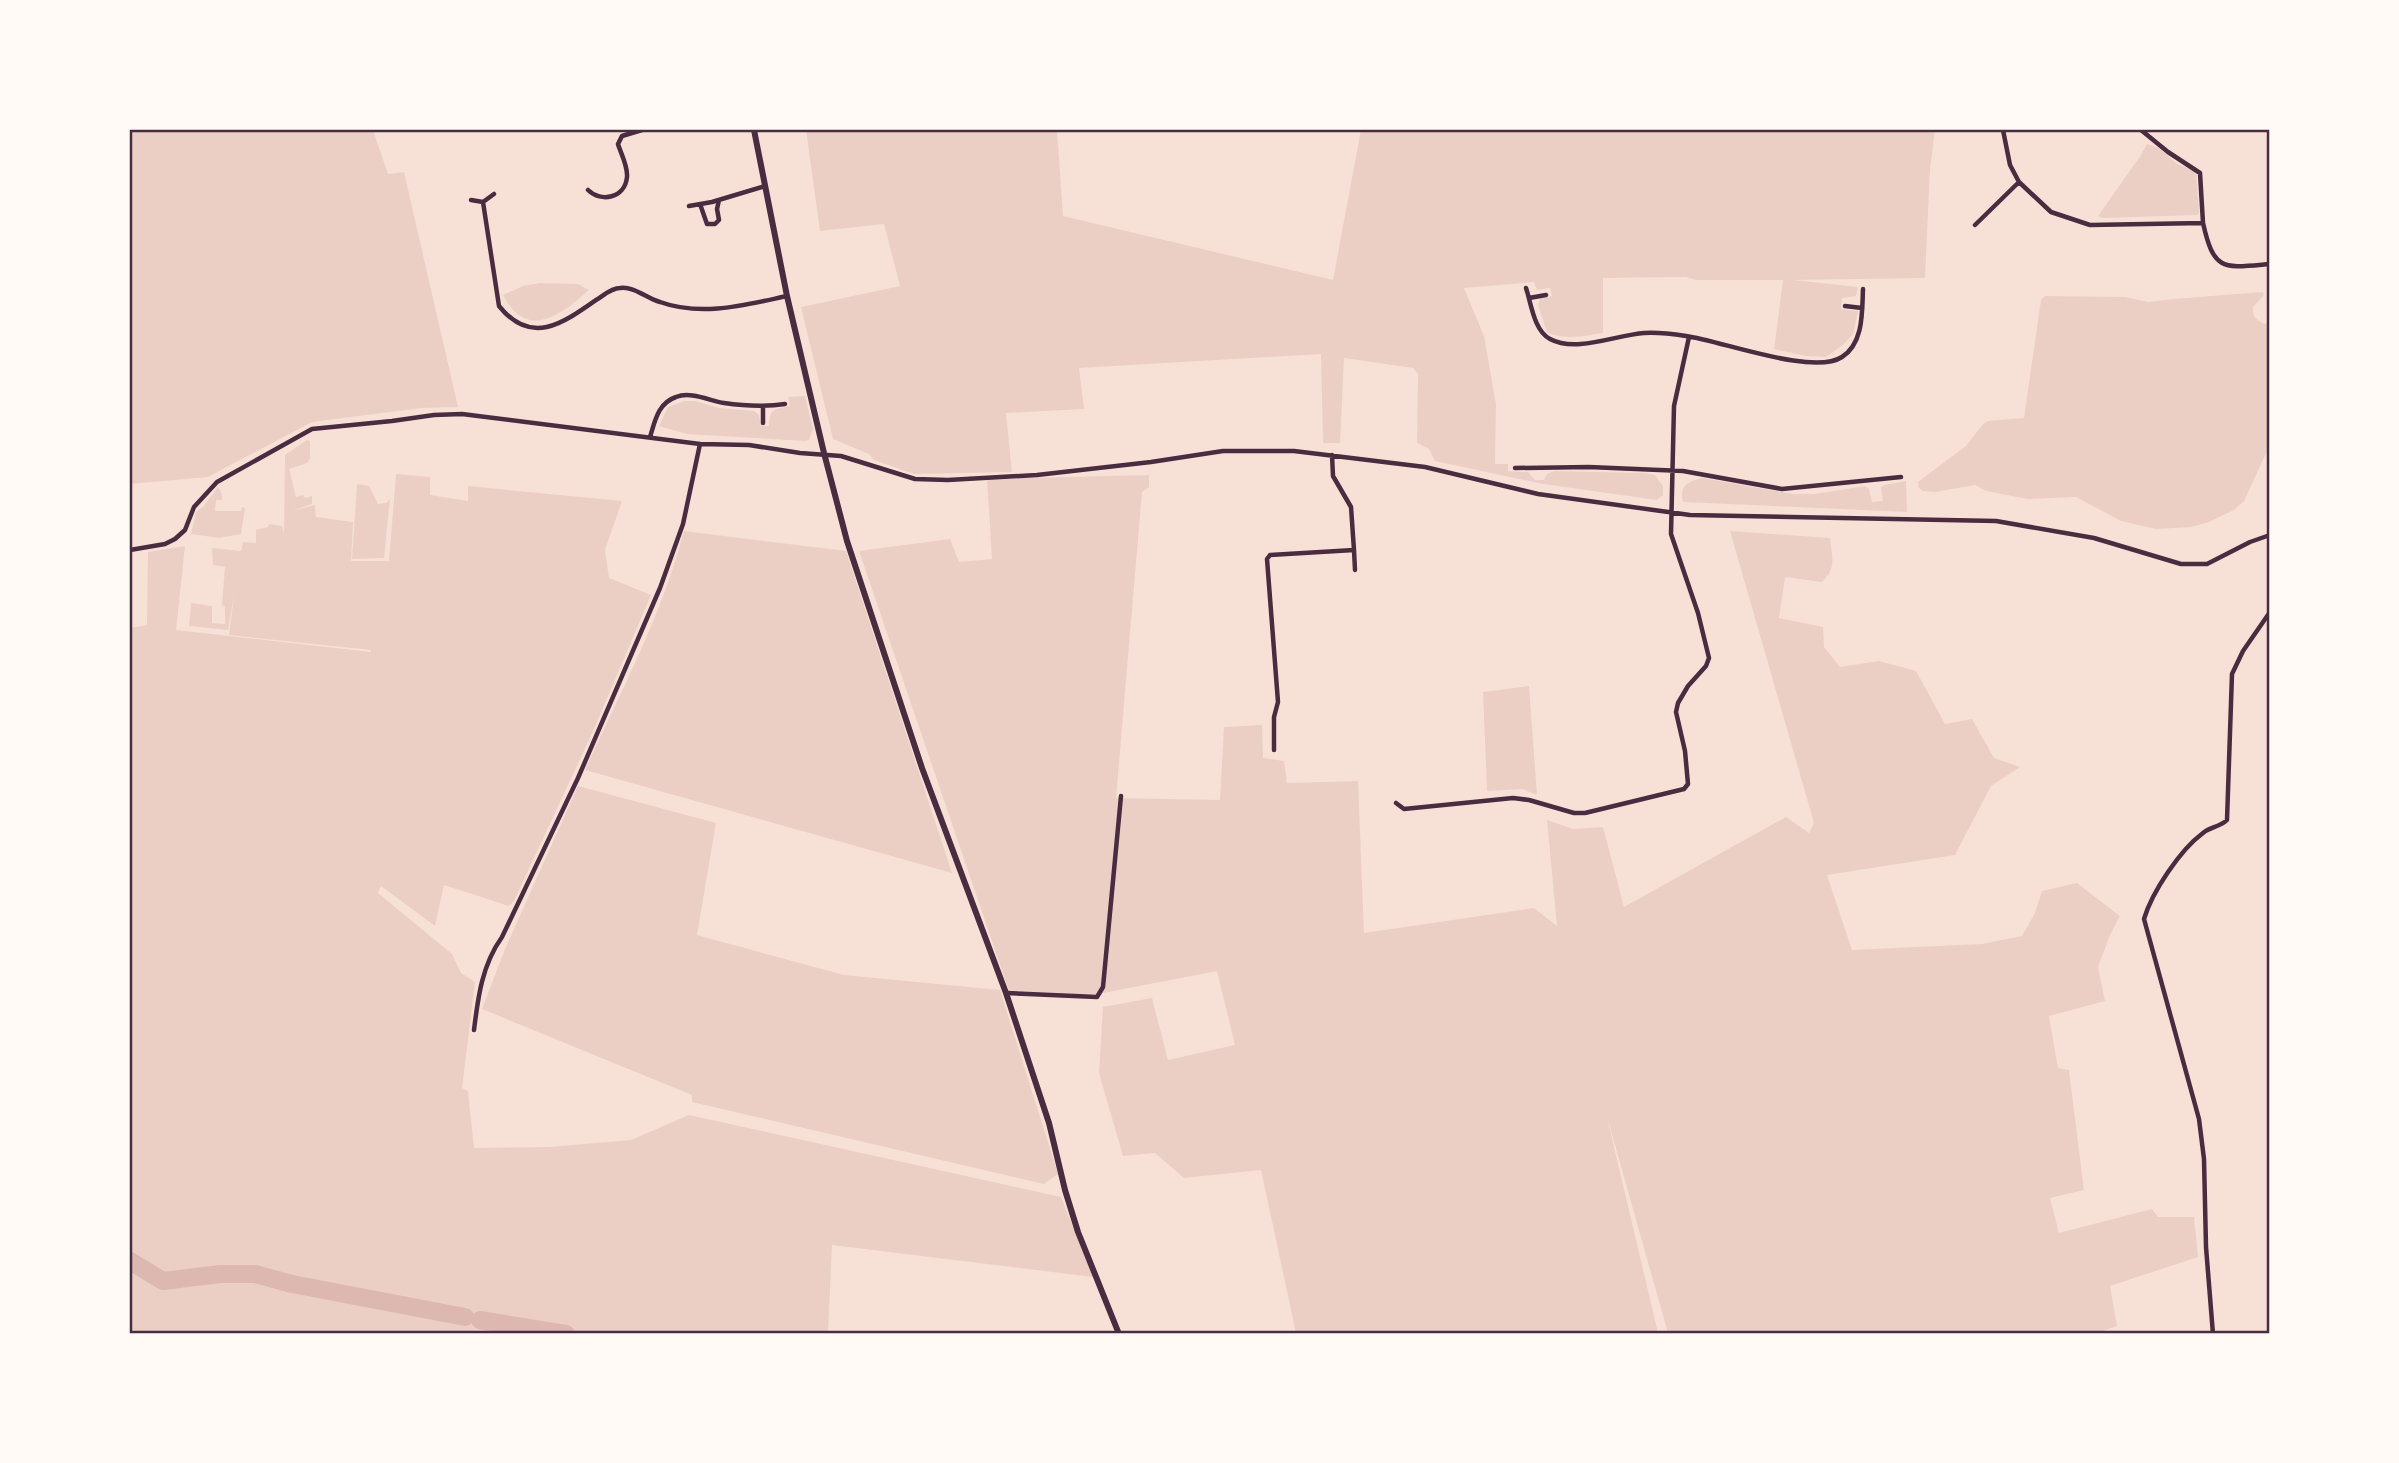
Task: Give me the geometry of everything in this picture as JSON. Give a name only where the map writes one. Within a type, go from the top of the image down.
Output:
[{"type":"street","points":[[588,190],[595,196],[608,198],[622,190],[627,178],[618,144],[622,136],[642,130]]},
{"type":"street","points":[[754,130],[787,296],[847,541],[922,768],[1006,993],[1049,1123],[1078,1232],[1119,1334]]},
{"type":"street","points":[[2003,130],[2010,166],[2018,182],[2051,212],[2082,223],[2203,222]]},
{"type":"street","points":[[2141,130],[2200,173],[2203,222],[2213,257],[2230,266],[2270,264]]},
{"type":"street","points":[[1975,225],[2018,182]]},
{"type":"street","points":[[688,206],[766,186]]},
{"type":"street","points":[[471,200],[483,202],[494,194]]},
{"type":"street","points":[[700,204],[705,220],[708,224],[715,225],[719,220],[719,200]]},
{"type":"street","points":[[483,202],[499,306],[508,318],[523,326],[541,329],[560,324],[613,289],[621,287],[632,289],[660,303],[723,310],[787,296]]},
{"type":"street","points":[[1526,288],[1539,329],[1544,336],[1565,344],[1610,340],[1643,333],[1689,337],[1798,361],[1829,363],[1844,356],[1856,342],[1863,289]]},
{"type":"street","points":[[1529,298],[1546,295]]},
{"type":"street","points":[[1844,306],[1862,308]]},
{"type":"street","points":[[1396,803],[1404,809],[1513,798],[1584,813],[1684,789],[1688,784],[1689,770],[1676,712],[1688,686],[1706,666],[1709,657],[1698,613],[1671,534],[1674,406],[1689,337]]},
{"type":"street","points":[[650,437],[657,412],[676,397],[692,395],[763,407],[785,404]]},
{"type":"street","points":[[763,407],[763,423]]},
{"type":"street","points":[[130,550],[165,544],[175,539],[185,530],[194,507],[216,482],[312,429],[462,414],[701,443],[824,453],[915,480],[1037,475],[1223,451],[1294,451],[1425,467],[1538,494],[1670,513],[1996,522],[2094,538],[2180,564],[2207,564],[2270,535]]},
{"type":"street","points":[[474,1030],[480,981],[578,778],[660,588],[682,524],[701,443]]},
{"type":"street","points":[[1332,455],[1333,476],[1351,507],[1355,570]]},
{"type":"street","points":[[1515,468],[1589,467],[1673,471],[1782,489],[1901,477]]},
{"type":"street","points":[[1274,750],[1273,717],[1278,702],[1267,559],[1270,555],[1354,550]]},
{"type":"street","points":[[2213,1334],[2206,1247],[2204,1159],[2199,1119],[2144,919],[2162,883],[2187,848],[2204,831],[2224,824],[2227,820],[2232,674],[2270,612]]},
{"type":"street","points":[[1006,993],[1097,997],[1103,987],[1121,796]]},
{"type":"shaded area","points":[[130,130],[373,130],[388,174],[404,172],[458,407],[421,408],[312,422],[208,477],[130,484]]},
{"type":"shaded area","points":[[806,130],[1057,130],[1063,216],[1333,280],[1361,130],[1935,130],[1930,169],[1925,278],[1793,280],[1858,287],[1856,296],[1842,298],[1841,309],[1858,311],[1853,334],[1826,357],[1774,349],[1783,280],[1603,278],[1603,333],[1575,337],[1547,332],[1538,305],[1540,299],[1552,296],[1550,288],[1537,290],[1534,282],[1464,288],[1484,336],[1496,404],[1495,464],[1508,464],[1508,471],[1528,472],[1535,480],[1544,480],[1547,474],[1554,471],[1655,475],[1663,486],[1663,495],[1657,500],[1543,484],[1435,461],[1429,449],[1417,443],[1418,374],[1413,368],[1344,358],[1340,443],[1323,443],[1321,354],[1079,368],[1084,409],[1006,413],[1012,472],[914,474],[874,460],[869,454],[833,439],[801,307],[900,286],[884,224],[820,231]]},
{"type":"shaded area","points":[[2147,144],[2159,148],[2177,164],[2196,171],[2199,213],[2103,218],[2098,216],[2141,155]]},
{"type":"shaded area","points":[[540,283],[578,284],[589,290],[556,315],[534,320],[523,317],[512,309],[503,295],[523,286]]},
{"type":"shaded area","points":[[2263,292],[2264,295],[2253,310],[2257,319],[2264,324],[2269,323],[2269,447],[2244,501],[2234,510],[2191,527],[2156,529],[2121,521],[2076,497],[2028,499],[1986,491],[1975,485],[1935,492],[1919,488],[1918,482],[1966,446],[1983,424],[1988,421],[2024,418],[2041,300],[2045,296],[2125,297],[2148,302]]},
{"type":"shaded area","points":[[805,396],[813,429],[809,440],[805,441],[687,434],[659,426],[668,407],[684,401],[695,401],[719,408],[754,411],[759,415],[761,426],[769,426],[770,416],[774,411],[790,406],[788,397]]},
{"type":"shaded area","points":[[307,440],[310,441],[310,459],[307,463],[289,469],[296,497],[312,496],[312,504],[292,511],[315,505],[316,517],[353,522],[351,561],[389,561],[396,474],[430,477],[430,495],[468,501],[468,486],[622,501],[605,550],[609,578],[651,595],[594,729],[514,901],[509,906],[444,885],[435,926],[381,886],[378,893],[452,954],[461,973],[475,982],[462,1088],[468,1091],[474,1148],[549,1147],[631,1140],[689,1115],[1061,1197],[1093,1277],[832,1245],[828,1333],[130,1333],[130,628],[147,625],[148,552],[185,546],[176,630],[371,652],[229,635],[234,595],[228,630],[189,626],[191,603],[212,606],[212,623],[225,624],[225,607],[222,605],[225,567],[213,565],[212,548],[241,551],[243,542],[256,543],[256,530],[268,527],[269,524],[282,526],[284,533],[285,455]]},
{"type":"shaded area","points":[[1149,475],[1149,487],[1142,492],[1116,798],[1220,800],[1224,727],[1262,725],[1263,758],[1284,761],[1287,783],[1358,781],[1364,933],[1534,908],[1557,926],[1547,820],[1573,829],[1603,827],[1624,907],[1786,817],[1809,833],[1814,823],[1730,531],[1830,538],[1832,562],[1827,577],[1822,582],[1785,577],[1779,618],[1823,627],[1824,647],[1840,667],[1879,661],[1916,671],[1945,724],[1972,719],[1994,758],[2020,767],[1991,786],[1955,855],[1827,875],[1852,950],[1982,944],[2022,936],[2035,913],[2042,891],[2077,883],[2120,916],[2098,967],[2105,1001],[2049,1016],[2058,1068],[2069,1070],[2084,1190],[2050,1198],[2059,1233],[2152,1209],[2158,1217],[2194,1217],[2198,1257],[2110,1286],[2117,1326],[2097,1333],[1668,1333],[1607,1117],[1658,1333],[1296,1333],[1261,1170],[1184,1178],[1155,1153],[1123,1156],[1099,1073],[1103,1007],[1152,998],[1168,1060],[1235,1045],[1217,971],[1098,994],[1010,994],[859,551],[950,539],[959,562],[992,559],[987,479]]},
{"type":"shaded area","points":[[1703,478],[1793,494],[1815,494],[1865,486],[1869,489],[1872,502],[1883,501],[1881,487],[1884,485],[1906,481],[1907,512],[1683,502],[1683,488]]},
{"type":"shaded area","points":[[357,484],[369,486],[378,504],[386,503],[390,499],[384,558],[352,559]]},
{"type":"shaded area","points":[[218,487],[222,500],[216,500],[215,511],[241,511],[242,507],[245,508],[241,534],[219,538],[191,534],[196,512]]},
{"type":"shaded area","points":[[684,531],[846,551],[952,873],[585,770],[652,623]]},
{"type":"shaded area","points":[[1529,686],[1537,795],[1522,789],[1487,791],[1483,692]]},
{"type":"shaded area","points":[[578,786],[716,823],[697,935],[844,975],[1000,990],[1058,1174],[1044,1184],[692,1102],[692,1095],[482,1009],[505,949]]},
{"type":"waterway","points":[[130,1261],[163,1281],[220,1274],[255,1274],[292,1284],[465,1317]]},
{"type":"waterway","points":[[480,1320],[566,1334]]}]
